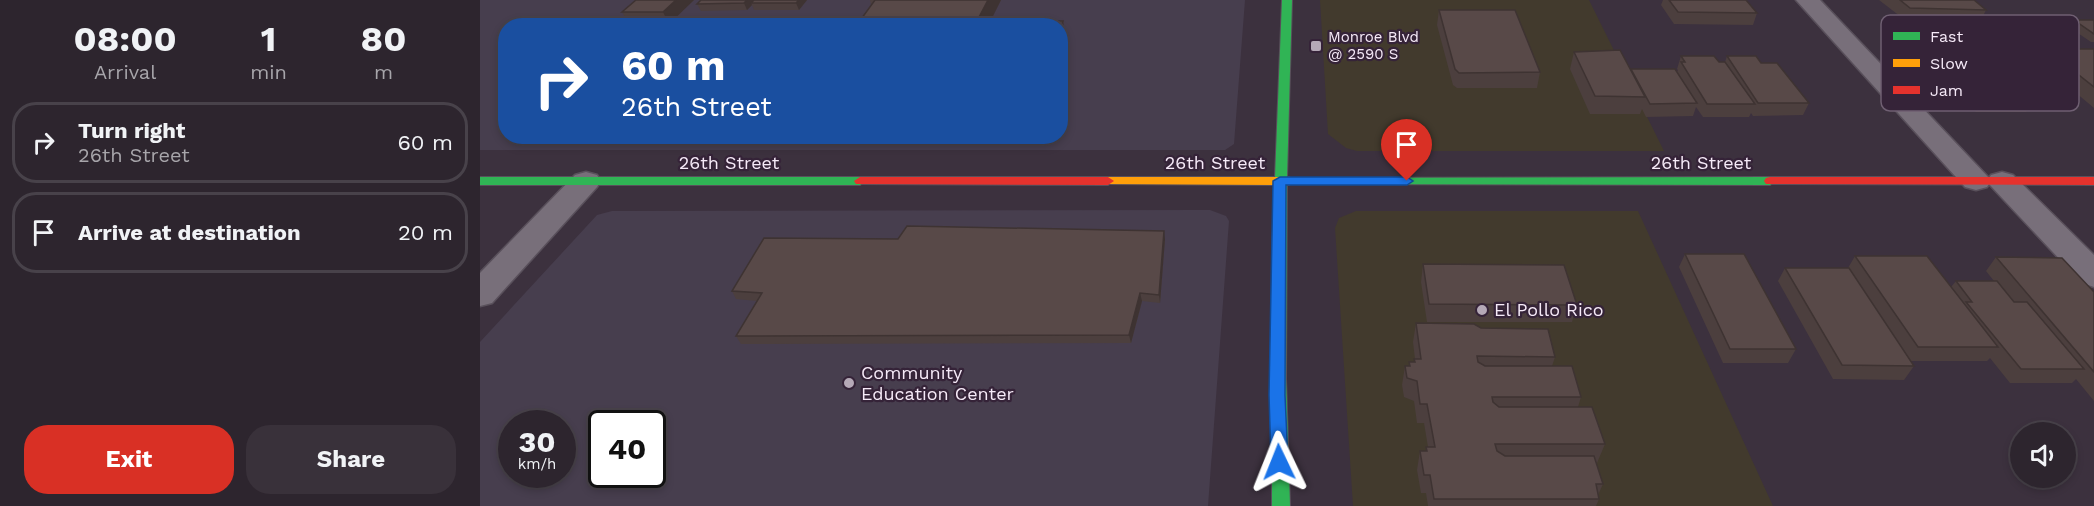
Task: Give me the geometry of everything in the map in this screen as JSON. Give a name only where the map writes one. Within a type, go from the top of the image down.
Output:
[{"type":"street","points":[[1281,506],[1277,395],[1280,181],[1287,0]]},
{"type":"street","points":[[1807,0],[1881,74]]},
{"type":"street","points":[[1919,111],[1989,181],[2094,275]]},
{"type":"street","name":"26th Street","points":[[480,181],[2094,181]]},
{"type":"street","points":[[480,294],[586,181]]},
{"type":"shaded area","points":[[480,0],[1245,0],[1234,144],[1225,150],[480,150]]},
{"type":"shaded area","points":[[1320,0],[1589,0],[1664,151],[1357,151],[1346,148],[1328,134]]},
{"type":"shaded area","name":"Community Education Center","points":[[1210,210],[1226,216],[1229,221],[1208,506],[480,506],[480,342],[597,215],[612,211]]},
{"type":"shaded area","points":[[1356,211],[1638,211],[1773,506],[1353,506],[1335,228],[1339,218]]},
{"type":"building","points":[[636,0],[676,0],[663,12],[622,12]]},
{"type":"building","points":[[701,0],[747,0],[744,3],[697,4]]},
{"type":"building","points":[[754,0],[799,0],[796,3],[751,3]]},
{"type":"building","points":[[875,0],[988,0],[979,18],[862,18]]},
{"type":"building","points":[[1669,0],[1746,0],[1757,13],[1678,12]]},
{"type":"building","points":[[1900,0],[1974,0],[1986,10],[1910,8]]},
{"type":"building","points":[[1439,10],[1515,10],[1540,72],[1459,73],[1455,69]]},
{"type":"building","points":[[2079,20],[2094,20],[2094,34],[2079,24]]},
{"type":"building","points":[[2079,49],[2094,49],[2094,87],[2079,75]]},
{"type":"building","points":[[1620,50],[1645,97],[1595,96],[1574,52]]},
{"type":"building","points":[[1681,56],[1714,56],[1719,62],[1725,62],[1755,104],[1707,104],[1681,62],[1685,62]]},
{"type":"building","points":[[1727,56],[1756,56],[1761,63],[1777,63],[1809,103],[1758,103]]},
{"type":"building","points":[[1631,69],[1675,69],[1697,103],[1650,104]]},
{"type":"building","name":"Community Education Center","points":[[907,226],[1164,231],[1159,295],[1140,293],[1129,335],[736,336],[762,293],[732,291],[764,238],[898,239]]},
{"type":"building","points":[[1685,254],[1744,254],[1796,349],[1730,349]]},
{"type":"building","points":[[1855,256],[1927,256],[1998,347],[1918,347]]},
{"type":"building","points":[[1996,257],[2062,258],[2094,292],[2094,372]]},
{"type":"building","points":[[1423,264],[1564,265],[1577,305],[1429,304]]},
{"type":"building","points":[[1785,268],[1849,268],[1914,366],[1842,365]]},
{"type":"building","points":[[1956,281],[1997,281],[2014,302],[2027,302],[2084,369],[2021,369],[1966,302],[1972,302]]},
{"type":"building","points":[[1416,323],[1474,324],[1481,328],[1548,329],[1555,357],[1477,356],[1478,362],[1485,366],[1572,366],[1581,397],[1492,397],[1493,402],[1499,407],[1592,407],[1605,444],[1495,444],[1497,451],[1505,456],[1594,456],[1603,484],[1596,484],[1599,499],[1434,499],[1430,475],[1424,475],[1420,451],[1427,451],[1426,447],[1435,447],[1427,404],[1420,404],[1417,381],[1407,378],[1405,366],[1410,366],[1409,362],[1415,362],[1414,359],[1421,359]]},
{"type":"traffic: fast","points":[[1281,506],[1278,379],[1279,253],[1287,0]]},
{"type":"traffic: fast","points":[[480,181],[860,181]]},
{"type":"traffic: fast","points":[[1289,181],[1770,181]]},
{"type":"traffic: slow","points":[[1108,181],[1289,181]]},
{"type":"traffic: jam","points":[[860,181],[1108,181]]},
{"type":"traffic: jam","points":[[1770,181],[2094,181]]},
{"type":"place","name":"Monroe Blvd @ 2590 S","points":[[1316,46]]},
{"type":"place","name":"El Pollo Rico","points":[[1482,310]]},
{"type":"place","name":"Community Education Center","points":[[849,383]]},
{"type":"route","points":[[1279,462],[1277,395],[1280,181],[1407,181]]}]
